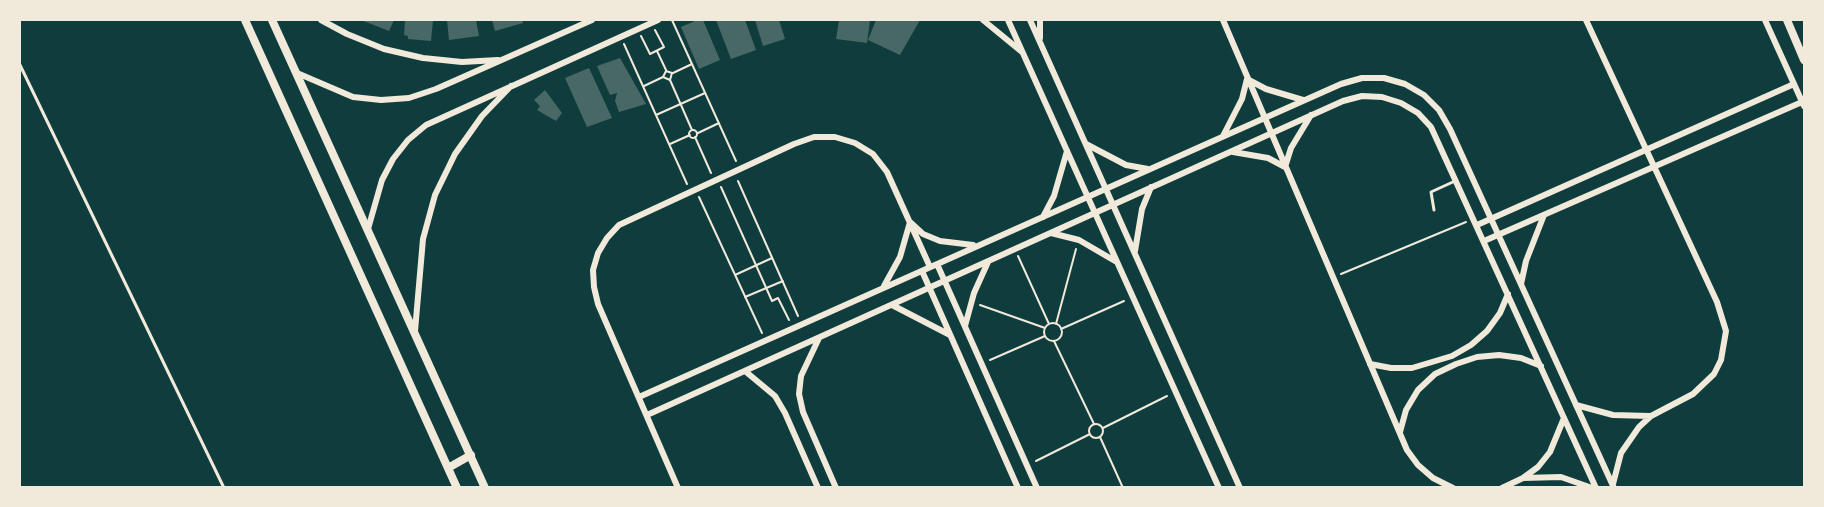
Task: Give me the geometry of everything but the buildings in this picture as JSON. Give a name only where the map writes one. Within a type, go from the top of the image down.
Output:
[{"type":"main road","points":[[245,20],[457,488]]},
{"type":"main road","points":[[272,20],[485,488]]},
{"type":"main road","points":[[448,468],[471,455]]},
{"type":"street","points":[[321,20],[347,34],[384,49],[423,58],[462,62],[502,60]]},
{"type":"street","points":[[297,73],[353,97],[381,100],[409,98],[436,89],[592,20]]},
{"type":"street","points":[[983,20],[1023,52]]},
{"type":"street","points":[[1008,20],[1219,488]]},
{"type":"street","points":[[1030,20],[1240,488]]},
{"type":"street","points":[[1040,20],[1040,42]]},
{"type":"street","points":[[1222,20],[1407,450],[1432,478],[1454,488]]},
{"type":"street","points":[[1586,20],[1723,316],[1725,331],[1721,360],[1705,385],[1651,416],[1639,427],[1624,446],[1615,468],[1613,486]]},
{"type":"street","points":[[1484,241],[1803,104],[1766,20]]},
{"type":"street","points":[[1787,20],[1802,50],[1804,60]]},
{"type":"street","points":[[368,229],[382,180],[393,159],[408,140],[426,125],[447,113],[655,21]]},
{"type":"street","points":[[639,397],[1341,84],[1362,78],[1384,78],[1405,84],[1424,95],[1439,110],[1450,129],[1613,486]]},
{"type":"street","points":[[1247,79],[1284,95],[1304,100]]},
{"type":"street","points":[[1223,136],[1234,118],[1247,79]]},
{"type":"street","points":[[415,331],[423,239],[435,195],[455,154],[482,116],[514,84]]},
{"type":"street","points":[[1475,222],[1491,219],[1794,84]]},
{"type":"street","points":[[647,415],[1343,101],[1362,96],[1382,97],[1401,103],[1418,113],[1431,127],[1541,366],[1594,488]]},
{"type":"street","points":[[1285,167],[1291,148],[1312,115]]},
{"type":"street","points":[[678,488],[598,304],[594,287],[594,270],[602,245],[619,225],[716,179],[814,137],[835,137],[855,142],[873,154],[887,172],[910,222],[944,281],[1037,488]]},
{"type":"street","points":[[1085,143],[1105,156],[1149,170]]},
{"type":"street","points":[[1043,217],[1059,185],[1067,151]]},
{"type":"street","points":[[1230,151],[1249,153],[1285,167]]},
{"type":"street","points":[[1135,255],[1139,220],[1151,187]]},
{"type":"street","points":[[1521,285],[1526,261],[1544,215]]},
{"type":"street","points":[[910,222],[923,234],[940,241],[977,245]]},
{"type":"street","points":[[884,287],[900,257],[910,222]]},
{"type":"street","points":[[1051,232],[1097,248],[1117,262]]},
{"type":"street","points":[[965,326],[971,302],[988,261]]},
{"type":"street","points":[[922,271],[1018,488]]},
{"type":"street","points":[[1371,364],[1391,368],[1412,368],[1433,364],[1452,356],[1472,345],[1487,331],[1500,313],[1508,294]]},
{"type":"street","points":[[892,304],[951,336]]},
{"type":"street","points":[[820,337],[801,376],[799,394],[803,412],[836,488]]},
{"type":"street","points":[[1400,432],[1406,410],[1418,390],[1435,374],[1456,364],[1477,357],[1499,355],[1521,358],[1541,366]]},
{"type":"street","points":[[1452,356],[1456,364]]},
{"type":"street","points":[[745,371],[775,396],[785,413],[818,488]]},
{"type":"street","points":[[1576,405],[1613,415],[1651,416]]},
{"type":"street","points":[[1502,488],[1523,478],[1538,467],[1550,452],[1564,417]]},
{"type":"street","points":[[1523,478],[1561,477],[1594,488]]},
{"type":"lane","points":[[20,65],[224,488]]},
{"type":"lane","points":[[1434,210],[1431,192],[1457,180]]},
{"type":"path","points":[[672,20],[719,123],[772,258],[802,324]]},
{"type":"path","points":[[638,28],[650,54],[664,47],[655,21]]},
{"type":"path","points":[[621,36],[669,145],[765,340]]},
{"type":"path","points":[[657,51],[666,71],[672,73],[692,64]]},
{"type":"path","points":[[643,87],[663,77],[666,71]]},
{"type":"path","points":[[672,73],[670,80],[692,130],[698,133]]},
{"type":"path","points":[[663,77],[670,80]]},
{"type":"path","points":[[656,115],[705,93]]},
{"type":"path","points":[[695,137],[698,133],[719,123]]},
{"type":"path","points":[[669,145],[690,135],[692,130]]},
{"type":"path","points":[[690,135],[695,137],[716,179],[772,301],[778,298],[793,328]]},
{"type":"path","points":[[1333,278],[1475,222]]},
{"type":"path","points":[[1056,324],[1079,240]]},
{"type":"path","points":[[1015,249],[1049,324]]},
{"type":"path","points":[[735,275],[772,258]]},
{"type":"path","points":[[745,297],[783,281]]},
{"type":"path","points":[[1061,329],[1133,297]]},
{"type":"path","points":[[971,302],[1045,328]]},
{"type":"path","points":[[1045,336],[1045,328],[1049,324],[1056,324],[1061,329],[1061,336],[1054,341]]},
{"type":"path","points":[[1045,336],[1054,341],[1094,424],[1103,428]]},
{"type":"path","points":[[982,363],[1045,336]]},
{"type":"path","points":[[1103,428],[1176,392]]},
{"type":"path","points":[[1090,434],[1090,429],[1094,424]]},
{"type":"path","points":[[1100,437],[1103,428]]},
{"type":"path","points":[[1028,465],[1090,434],[1100,437],[1123,488]]}]
